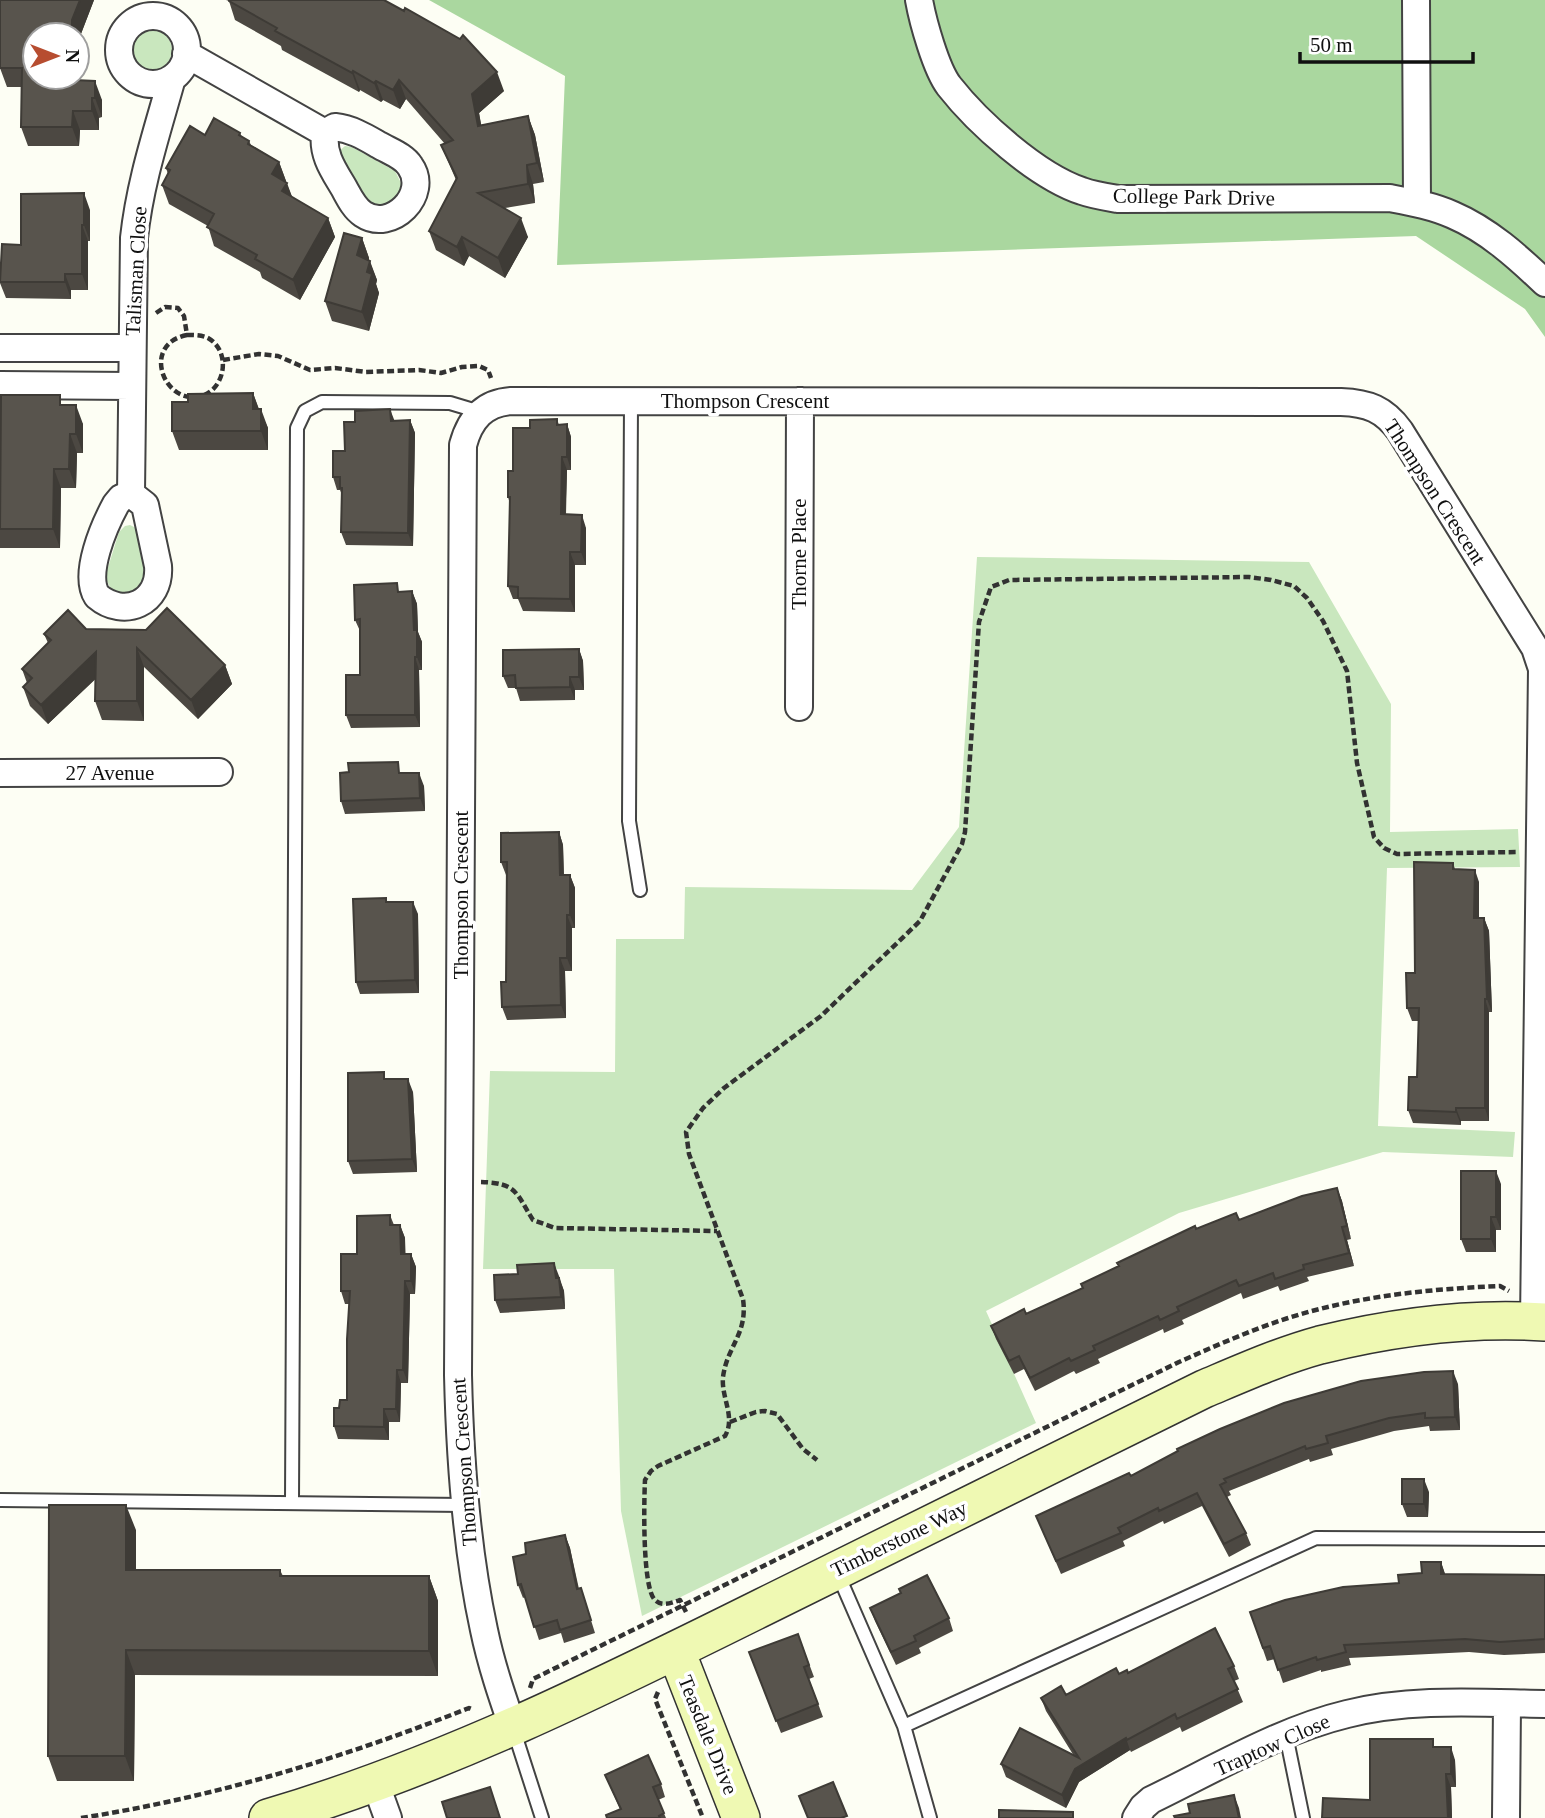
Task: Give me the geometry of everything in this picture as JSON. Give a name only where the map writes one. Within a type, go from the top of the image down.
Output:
[{"type":"street","name":"College Park Drive","points":[[919,0],[922,18],[947,84],[1009,148],[1081,191],[1118,200],[1390,198],[1454,215],[1496,240],[1545,283]]},
{"type":"street","points":[[1416,0],[1417,204]]},
{"type":"street","points":[[153,16],[174,23],[182,32],[186,42],[186,54],[184,63],[172,78],[150,83],[130,74],[119,54],[124,32],[132,23],[153,16]]},
{"type":"street","points":[[186,54],[325,134]]},
{"type":"street","name":"Talisman Close","points":[[131,494],[134,238],[138,202],[155,132],[172,78]]},
{"type":"street","points":[[0,348],[132,348]]},
{"type":"street","points":[[0,385],[131,386]]},
{"type":"street","name":"Thompson Crescent","points":[[513,1728],[484,1630],[464,1505],[458,1375],[463,445],[466,433],[480,412],[490,405],[511,401],[1341,402],[1374,407],[1383,413],[1400,431],[1535,648],[1542,668],[1535,853],[1540,1321]]},
{"type":"street","name":"Thorne Place","points":[[799,706],[800,401]]},
{"type":"street","name":"27 Avenue","points":[[0,774],[219,772]]},
{"type":"street","name":"Timberstone Way","points":[[268,1818],[375,1782],[513,1728],[682,1635],[836,1571],[1204,1389],[1260,1366],[1318,1346],[1418,1326],[1483,1321],[1540,1321]]},
{"type":"street","name":"Teasdale Drive","points":[[682,1635],[741,1818]]},
{"type":"street","points":[[1506,1818],[1507,1703]]},
{"type":"street","name":"Traptow Close","points":[[1136,1818],[1151,1800],[1286,1735],[1325,1720],[1370,1709],[1434,1704],[1545,1704]]},
{"type":"street","points":[[375,1782],[388,1818]]},
{"type":"lane","points":[[631,401],[629,821],[640,890]]},
{"type":"lane","points":[[292,1503],[297,428],[305,411],[322,402],[450,403],[480,412]]},
{"type":"lane","points":[[0,1500],[464,1505]]},
{"type":"lane","points":[[904,1726],[1316,1538],[1545,1539]]},
{"type":"lane","points":[[836,1571],[904,1726],[930,1818]]},
{"type":"lane","points":[[513,1728],[542,1818]]},
{"type":"lane","points":[[1286,1735],[1303,1818]]},
{"type":"path","points":[[153,320],[157,312],[165,307],[178,308],[184,316],[187,335]]},
{"type":"path","points":[[187,335],[208,339],[218,347],[223,360],[221,377],[214,388],[198,396],[186,397],[178,394],[167,382],[162,371],[165,345],[175,337],[187,335]]},
{"type":"path","points":[[223,360],[260,354],[310,370],[335,368],[366,372],[419,370],[441,373],[478,366],[488,370],[491,378]]},
{"type":"path","points":[[682,1635],[680,1600],[666,1605],[656,1601],[651,1595],[645,1553],[645,1480],[658,1466],[725,1436],[730,1422],[722,1384],[724,1367],[742,1330],[745,1314],[743,1299],[689,1154],[686,1132],[691,1122],[724,1088],[821,1016],[920,921],[962,844],[967,816],[979,622],[990,587],[1009,579],[1249,577],[1271,579],[1294,586],[1307,598],[1323,621],[1347,671],[1357,762],[1374,837],[1384,848],[1397,854],[1535,853]]},
{"type":"path","points":[[459,1182],[500,1183],[510,1187],[520,1195],[533,1220],[555,1228],[717,1231]]},
{"type":"path","points":[[730,1422],[756,1412],[776,1414],[803,1449],[817,1460]]},
{"type":"path","points":[[659,1690],[655,1699],[703,1818]]},
{"type":"path","points":[[81,1818],[133,1810],[245,1784],[393,1738],[469,1708],[480,1712]]},
{"type":"green space","points":[[429,0],[1545,0],[1545,337],[1525,309],[1416,236],[557,265],[565,76]]},
{"type":"green space","points":[[151,29],[166,35],[172,50],[166,65],[151,71],[136,65],[130,50],[136,35]]},
{"type":"green space","points":[[345,146],[352,147],[395,171],[402,185],[400,197],[383,207],[367,201],[338,152]]},
{"type":"green space","points":[[130,525],[138,532],[146,575],[141,589],[128,596],[112,591],[105,577],[119,532]]},
{"type":"green space","points":[[977,557],[1309,562],[1391,704],[1390,832],[1518,829],[1520,867],[1387,868],[1378,1126],[1515,1132],[1513,1157],[1383,1152],[1179,1213],[986,1311],[1036,1423],[642,1616],[621,1511],[614,1269],[483,1269],[490,1071],[615,1072],[616,939],[684,939],[685,887],[912,890],[959,827]]},
{"type":"building","points":[[0,0],[80,0],[72,21],[21,21],[21,68],[0,68]]},
{"type":"building","points":[[229,0],[384,0],[404,11],[405,8],[460,39],[463,35],[497,72],[472,94],[478,126],[528,116],[537,163],[527,165],[528,184],[478,193],[521,218],[498,258],[462,237],[457,247],[429,231],[457,178],[441,145],[453,140],[399,80],[393,90],[353,71],[352,73],[275,31],[277,28]]},
{"type":"building","points":[[91,81],[95,81],[92,111],[73,111],[72,127],[21,127],[22,91],[91,91]]},
{"type":"building","points":[[214,118],[240,133],[239,135],[249,141],[248,144],[279,162],[272,174],[287,183],[282,191],[328,218],[293,280],[255,259],[257,255],[207,227],[214,214],[162,185],[170,170],[166,168],[190,126],[205,135]]},
{"type":"building","points":[[84,193],[82,274],[65,274],[65,282],[0,282],[2,244],[21,245],[21,194]]},
{"type":"building","points":[[344,233],[362,238],[357,255],[370,261],[367,272],[372,274],[362,312],[325,301]]},
{"type":"building","points":[[253,393],[253,409],[261,409],[261,431],[172,431],[172,402],[188,402],[188,394]]},
{"type":"building","points":[[1,395],[60,395],[60,405],[76,405],[76,434],[70,434],[69,469],[54,469],[53,529],[0,529]]},
{"type":"building","points":[[390,409],[391,421],[410,420],[408,533],[341,532],[342,488],[340,477],[333,477],[333,451],[345,451],[344,422],[355,422],[355,411]]},
{"type":"building","points":[[557,419],[557,425],[567,424],[567,457],[562,457],[561,514],[582,515],[581,552],[570,552],[570,599],[518,598],[518,587],[508,586],[508,471],[513,471],[513,428],[530,428],[530,420]]},
{"type":"building","points":[[397,583],[398,592],[412,591],[414,630],[417,630],[415,715],[346,715],[346,675],[360,675],[360,619],[355,620],[354,585]]},
{"type":"building","points":[[167,608],[225,665],[191,700],[137,648],[137,701],[95,701],[96,652],[41,705],[23,687],[32,678],[22,669],[51,640],[44,634],[68,610],[86,629],[146,630]]},
{"type":"building","points":[[579,649],[579,677],[570,677],[570,687],[516,688],[515,675],[503,676],[503,650]]},
{"type":"building","points":[[398,762],[399,773],[419,773],[420,798],[341,801],[340,773],[349,772],[348,763]]},
{"type":"building","points":[[559,832],[560,875],[570,875],[567,958],[560,958],[561,1005],[502,1007],[501,982],[506,982],[507,862],[501,862],[501,833]]},
{"type":"building","points":[[1414,862],[1453,863],[1453,869],[1475,870],[1474,918],[1484,918],[1487,999],[1485,1108],[1456,1108],[1456,1112],[1408,1110],[1409,1077],[1417,1077],[1419,1008],[1407,1008],[1406,973],[1415,973]]},
{"type":"building","points":[[386,898],[386,902],[413,902],[415,980],[356,982],[353,899]]},
{"type":"building","points":[[384,1072],[384,1079],[408,1079],[412,1159],[348,1161],[348,1073]]},
{"type":"building","points":[[1461,1171],[1496,1171],[1496,1217],[1491,1217],[1491,1239],[1461,1239]]},
{"type":"building","points":[[1337,1188],[1347,1226],[1342,1227],[1349,1253],[1303,1265],[1304,1269],[1275,1279],[1273,1273],[1239,1286],[1236,1280],[1177,1307],[1179,1311],[1160,1320],[1158,1316],[1093,1346],[1095,1350],[1071,1361],[1069,1358],[1030,1378],[1019,1356],[1009,1361],[991,1326],[1024,1309],[1026,1314],[1083,1288],[1081,1284],[1119,1266],[1117,1263],[1195,1226],[1196,1229],[1236,1213],[1239,1220],[1302,1196]]},
{"type":"building","points":[[390,1215],[390,1225],[400,1225],[401,1254],[411,1254],[411,1281],[405,1281],[403,1370],[397,1370],[396,1409],[384,1409],[384,1427],[334,1426],[334,1408],[339,1408],[340,1400],[347,1400],[350,1291],[341,1291],[341,1254],[357,1254],[357,1216]]},
{"type":"building","points":[[554,1263],[561,1297],[495,1300],[494,1275],[518,1274],[517,1265]]},
{"type":"building","points":[[1453,1371],[1455,1417],[1425,1418],[1425,1413],[1389,1418],[1326,1436],[1328,1443],[1306,1449],[1305,1446],[1224,1479],[1226,1482],[1220,1485],[1246,1533],[1224,1544],[1197,1493],[1159,1511],[1158,1508],[1118,1528],[1121,1533],[1056,1561],[1036,1516],[1129,1473],[1131,1476],[1178,1451],[1177,1449],[1284,1403],[1361,1381],[1424,1372]]},
{"type":"building","points":[[1402,1479],[1424,1479],[1424,1504],[1402,1504]]},
{"type":"building","points":[[49,1505],[126,1505],[126,1570],[280,1570],[280,1576],[429,1576],[429,1651],[126,1650],[125,1756],[48,1756]]},
{"type":"building","points":[[565,1535],[577,1589],[581,1588],[591,1620],[560,1630],[557,1620],[534,1627],[521,1584],[518,1585],[513,1557],[526,1554],[525,1543]]},
{"type":"building","points":[[1421,1562],[1441,1562],[1441,1574],[1545,1575],[1545,1639],[1500,1642],[1465,1639],[1344,1645],[1346,1652],[1317,1660],[1316,1657],[1278,1670],[1270,1646],[1263,1648],[1250,1612],[1285,1600],[1343,1587],[1399,1583],[1398,1575],[1422,1573]]},
{"type":"building","points":[[927,1575],[949,1618],[914,1636],[916,1641],[891,1652],[870,1608],[901,1593],[899,1589]]},
{"type":"building","points":[[1215,1628],[1234,1666],[1228,1669],[1238,1689],[1177,1719],[1175,1714],[1127,1740],[1126,1738],[1075,1769],[1062,1795],[1001,1764],[1020,1728],[1079,1758],[1041,1698],[1061,1686],[1066,1695],[1116,1668],[1119,1674],[1127,1670],[1128,1673]]},
{"type":"building","points":[[798,1634],[809,1665],[804,1667],[818,1704],[776,1721],[749,1652]]},
{"type":"building","points":[[1370,1739],[1433,1739],[1433,1747],[1451,1747],[1451,1774],[1446,1774],[1448,1818],[1322,1818],[1323,1798],[1370,1800]]},
{"type":"building","points":[[648,1755],[661,1784],[653,1787],[664,1813],[660,1818],[607,1818],[606,1815],[621,1809],[605,1775]]},
{"type":"building","points":[[833,1782],[847,1816],[808,1818],[799,1796]]},
{"type":"building","points":[[490,1787],[500,1818],[447,1818],[442,1802]]},
{"type":"building","points":[[1234,1795],[1239,1818],[1174,1816],[1190,1813],[1188,1804]]},
{"type":"building","points":[[999,1810],[1073,1812],[1073,1818],[999,1818]]}]
